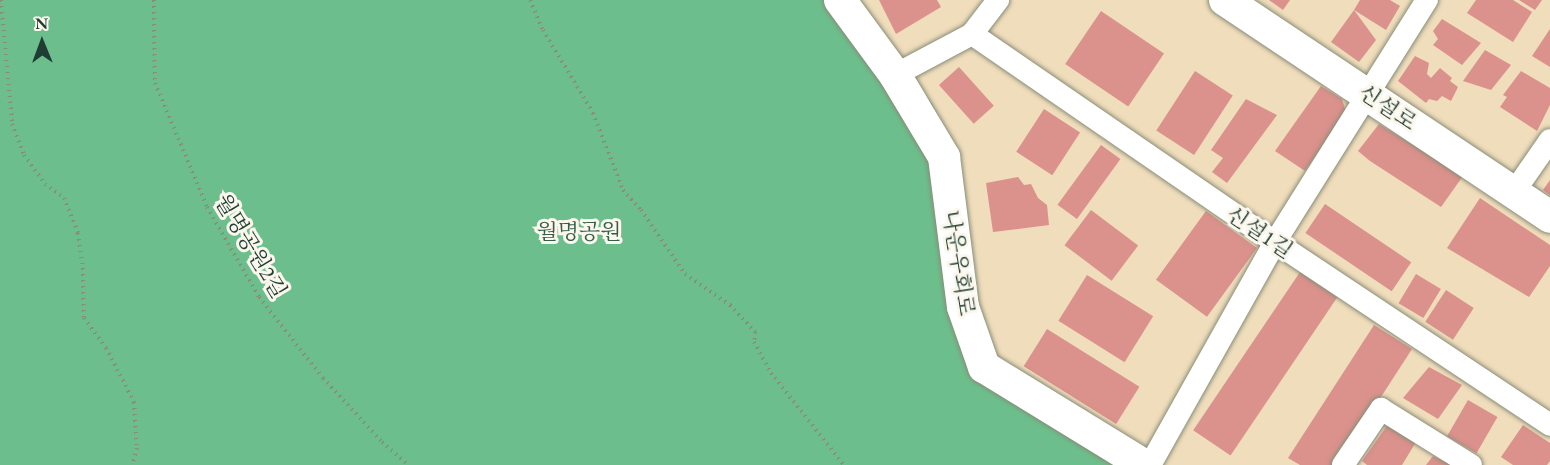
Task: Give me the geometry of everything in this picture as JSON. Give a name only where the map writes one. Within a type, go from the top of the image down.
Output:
[{"type":"street","name":"나운우회로","points":[[840,0],[895,75],[944,157],[963,307],[984,366],[1144,465]]},
{"type":"street","points":[[895,75],[972,34],[998,0]]},
{"type":"street","name":"신설로","points":[[1224,0],[1367,92],[1550,217]]},
{"type":"street","points":[[1150,465],[1275,242],[1367,92],[1427,0]]},
{"type":"street","name":"신설1길","points":[[972,34],[1275,242],[1550,425]]},
{"type":"street","points":[[1514,192],[1550,140]]},
{"type":"street","points":[[1343,465],[1381,409],[1472,465]]},
{"type":"path","points":[[1,0],[12,124],[24,155],[45,184],[64,198],[78,233],[84,318],[106,348],[134,402],[137,448],[132,465]]},
{"type":"path","name":"월명공원2길","points":[[154,0],[155,83],[207,207],[259,297],[323,378],[382,442],[408,465]]},
{"type":"path","points":[[530,0],[560,59],[593,113],[623,190],[641,210],[685,274],[730,305],[755,332],[754,342],[771,374],[844,465]]},
{"type":"green space","name":"월명공원","points":[[0,0],[855,0],[932,104],[953,144],[975,320],[991,356],[1157,465],[0,465]]},
{"type":"building","points":[[879,0],[937,0],[941,7],[896,34]]},
{"type":"building","points":[[1269,0],[1290,0],[1283,10]]},
{"type":"building","points":[[1360,0],[1390,0],[1400,6],[1386,30],[1354,10]]},
{"type":"building","points":[[1476,0],[1513,0],[1532,12],[1513,42],[1467,13]]},
{"type":"building","points":[[1519,0],[1542,0],[1535,10]]},
{"type":"building","points":[[1354,10],[1376,40],[1359,62],[1331,42]]},
{"type":"building","points":[[1101,11],[1164,53],[1128,107],[1065,64]]},
{"type":"building","points":[[1442,19],[1481,43],[1462,65],[1433,45],[1438,39],[1433,31]]},
{"type":"building","points":[[1550,29],[1550,67],[1532,56]]},
{"type":"building","points":[[1485,50],[1511,65],[1491,90],[1463,81]]},
{"type":"building","points":[[1415,56],[1429,63],[1427,74],[1431,78],[1440,68],[1452,78],[1450,81],[1458,87],[1451,101],[1442,96],[1437,101],[1429,99],[1426,103],[1398,81]]},
{"type":"building","points":[[959,67],[994,106],[974,124],[939,85]]},
{"type":"building","points":[[1195,71],[1233,96],[1194,155],[1156,131]]},
{"type":"building","points":[[1521,71],[1550,88],[1550,105],[1537,131],[1500,107],[1507,97],[1503,95]]},
{"type":"building","points":[[1321,86],[1342,99],[1346,112],[1305,171],[1275,151]]},
{"type":"building","points":[[1246,99],[1277,115],[1227,183],[1212,172],[1223,158],[1211,150]]},
{"type":"building","points":[[1044,109],[1080,132],[1052,175],[1016,152]]},
{"type":"building","points":[[1379,124],[1463,176],[1441,207],[1358,151]]},
{"type":"building","points":[[1101,145],[1120,159],[1077,219],[1058,205]]},
{"type":"building","points":[[1018,177],[1024,185],[1031,184],[1038,198],[1047,205],[1049,225],[993,232],[986,183]]},
{"type":"building","points":[[1550,180],[1550,195],[1543,190]]},
{"type":"building","points":[[1480,198],[1550,245],[1550,266],[1529,297],[1447,248]]},
{"type":"building","points":[[1325,204],[1411,262],[1392,291],[1305,233]]},
{"type":"building","points":[[1091,210],[1138,246],[1112,281],[1065,245]]},
{"type":"building","points":[[1206,211],[1257,248],[1207,317],[1156,280]]},
{"type":"building","points":[[1300,272],[1337,297],[1231,456],[1193,430]]},
{"type":"building","points":[[1416,274],[1441,289],[1423,318],[1398,303]]},
{"type":"building","points":[[1087,275],[1153,316],[1125,362],[1058,321]]},
{"type":"building","points":[[1446,290],[1474,308],[1453,340],[1425,322]]},
{"type":"building","points":[[1374,325],[1412,349],[1337,465],[1300,465],[1288,458]]},
{"type":"building","points":[[1047,329],[1139,387],[1116,424],[1024,366]]},
{"type":"building","points":[[1429,367],[1462,385],[1438,419],[1403,398]]},
{"type":"building","points":[[1468,400],[1497,417],[1476,453],[1447,436]]},
{"type":"building","points":[[1389,423],[1416,442],[1402,465],[1367,465],[1362,461]]},
{"type":"building","points":[[1523,425],[1550,443],[1550,461],[1547,465],[1513,465],[1501,457]]},
{"type":"building","points":[[1433,456],[1452,465],[1426,465]]}]
